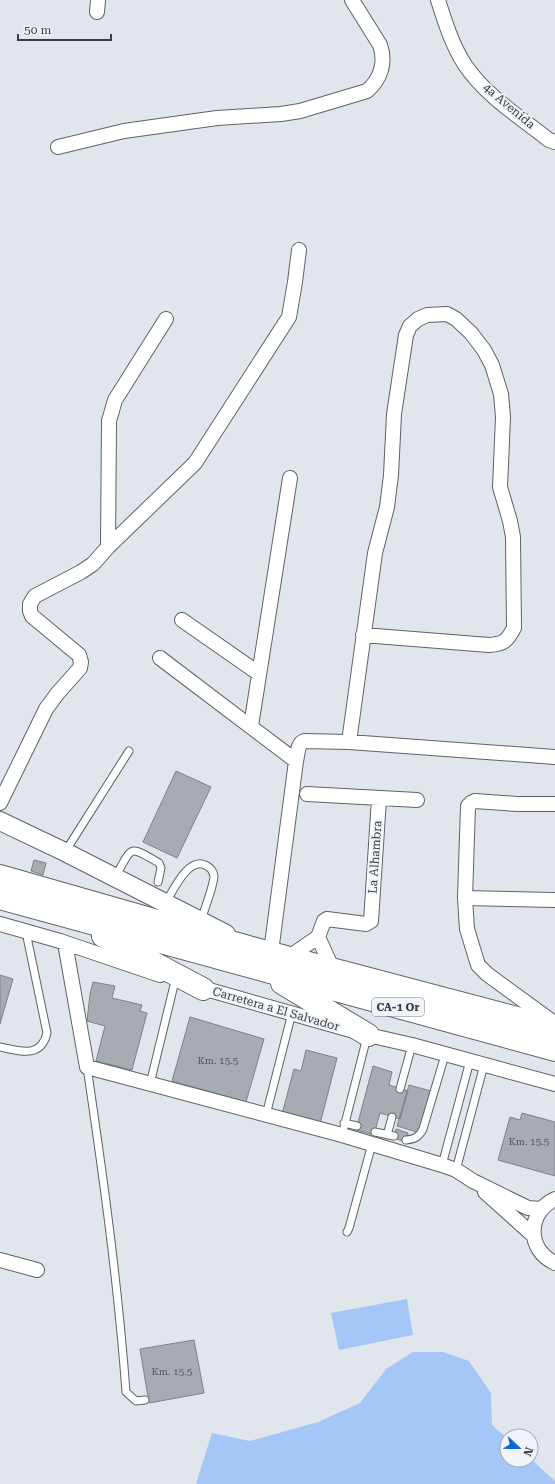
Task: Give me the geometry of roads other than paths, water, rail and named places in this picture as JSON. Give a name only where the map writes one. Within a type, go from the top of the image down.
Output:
[{"type":"highway","name":"CA-1 Or","points":[[0,876],[162,912],[271,952],[333,970],[520,1009],[555,1028]]},
{"type":"highway","name":"CA-1 Or","points":[[0,898],[258,970],[404,1008],[549,1051]]},
{"type":"highway","points":[[71,918],[203,989]]},
{"type":"highway","points":[[258,970],[368,1034]]},
{"type":"street","points":[[58,147],[132,130],[217,118],[281,114],[300,111],[367,91],[374,85],[378,77],[383,59],[382,52],[380,45],[352,0]]},
{"type":"street","name":"4a Avenida","points":[[438,0],[465,65],[490,94],[549,140],[555,142]]},
{"type":"street","points":[[0,803],[46,709],[80,668],[81,662],[79,655],[32,616],[30,604],[35,596],[93,564],[108,547],[195,463],[289,317],[299,250]]},
{"type":"street","points":[[349,742],[363,635],[375,553],[387,507],[391,475],[394,414],[406,335],[410,326],[418,319],[427,315],[447,314],[456,318],[471,333],[484,350],[492,365],[501,392],[503,417],[500,488],[513,537],[514,628],[509,638],[500,644],[490,645],[363,635]]},
{"type":"street","points":[[108,547],[109,422],[115,400],[166,319]]},
{"type":"street","points":[[251,726],[258,673],[290,478]]},
{"type":"street","points":[[182,620],[258,673]]},
{"type":"street","points":[[160,658],[296,761]]},
{"type":"street","points":[[0,821],[115,877],[162,912],[201,921],[271,952],[296,761],[301,742],[349,742],[555,757]]},
{"type":"street","points":[[307,794],[417,800]]},
{"type":"street","name":"La Alhambra","points":[[271,952],[318,937],[324,921],[327,919],[366,924],[371,921],[379,799]]},
{"type":"street","points":[[555,804],[517,804],[475,801],[468,806],[464,898],[467,929],[478,965],[520,1009],[555,1023]]},
{"type":"street","points":[[464,898],[555,900]]},
{"type":"street","name":"Carretera a El Salvador","points":[[0,924],[65,943],[175,981],[555,1084]]},
{"type":"street","points":[[318,937],[333,970]]},
{"type":"street","points":[[65,943],[87,1067],[266,1115],[343,1129],[374,1138],[449,1167],[473,1181],[528,1208],[542,1209]]},
{"type":"street","points":[[473,1181],[534,1236]]},
{"type":"street","points":[[555,1199],[547,1203],[542,1209],[537,1217],[534,1227],[534,1236],[537,1246],[542,1254],[555,1263]]},
{"type":"street","points":[[0,1260],[37,1270]]},
{"type":"lane","points":[[65,852],[129,751]]},
{"type":"lane","points":[[115,877],[129,852],[134,850],[159,863],[161,868],[158,882]]},
{"type":"lane","points":[[162,912],[189,867],[197,863],[206,865],[211,868],[214,878],[201,921]]},
{"type":"lane","points":[[0,1047],[26,1052],[38,1048],[45,1042],[47,1033],[26,932]]},
{"type":"lane","points":[[150,1084],[175,981]]},
{"type":"lane","points":[[266,1115],[292,1013]]},
{"type":"lane","points":[[357,1126],[343,1129],[368,1034]]},
{"type":"lane","points":[[400,1089],[412,1045]]},
{"type":"lane","points":[[406,1140],[418,1137],[423,1129],[445,1055]]},
{"type":"lane","points":[[449,1167],[470,1061]]},
{"type":"lane","points":[[449,1167],[484,1065]]},
{"type":"lane","points":[[87,1067],[113,1258],[126,1392],[136,1401],[145,1400]]},
{"type":"lane","points":[[347,1232],[374,1138],[391,1136],[392,1116]]}]
